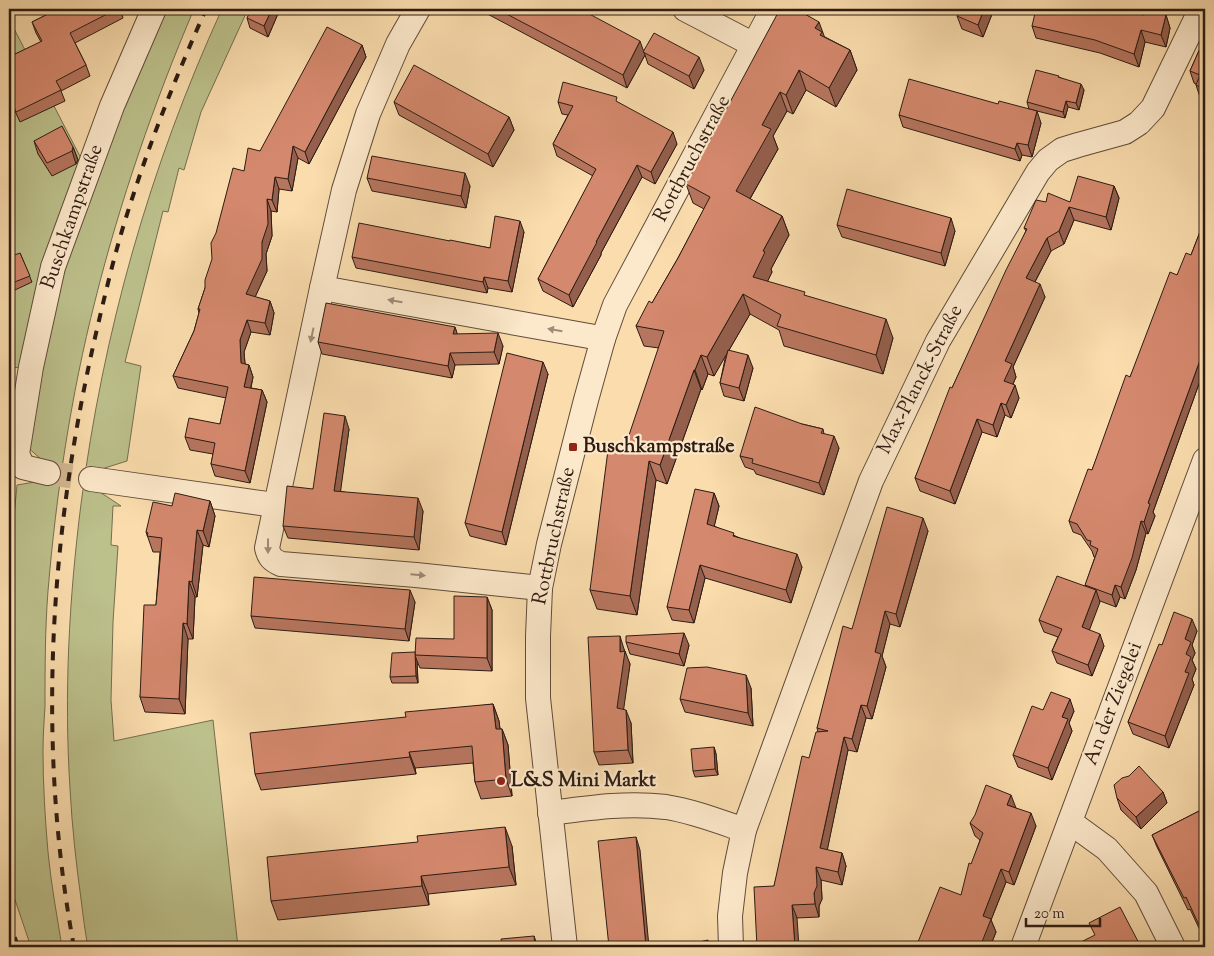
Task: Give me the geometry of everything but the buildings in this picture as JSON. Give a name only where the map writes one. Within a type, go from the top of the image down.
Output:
[{"type":"street","name":"Buschkampstraße","points":[[48,473],[23,468],[17,454],[31,367],[53,267],[112,106],[154,9]]},
{"type":"street","points":[[418,9],[398,44],[368,114],[344,190],[266,548],[269,556],[280,564],[416,575],[540,588]]},
{"type":"street","points":[[684,9],[754,45]]},
{"type":"street","name":"Rottbruchstraße","points":[[565,947],[538,698],[540,588],[549,544],[603,339],[615,305],[773,9]]},
{"type":"street","name":"Max-Planck-Straße","points":[[731,947],[730,916],[735,873],[744,830],[871,481],[938,341],[1038,172],[1048,160],[1062,150],[1125,132],[1139,123],[1153,108],[1201,9]]},
{"type":"street","points":[[322,288],[603,339]]},
{"type":"street","name":"An der Ziegelei","points":[[1023,947],[1205,462]]},
{"type":"street","points":[[91,479],[275,506]]},
{"type":"street","points":[[550,814],[579,809],[632,805],[666,807],[744,830]]},
{"type":"street","points":[[1070,822],[1107,849],[1146,893],[1173,947]]},
{"type":"green space","points":[[160,9],[194,9],[165,80],[115,226],[86,337],[65,445],[51,555],[47,606],[43,734],[44,801],[48,852],[62,947],[31,947],[9,882],[9,554],[17,485],[47,480],[49,466],[26,446],[60,267]]},
{"type":"green space","points":[[222,9],[248,9],[201,112],[184,170],[179,168],[168,212],[163,211],[125,362],[141,366],[127,461],[92,472],[91,486],[121,506],[113,506],[111,545],[118,546],[113,622],[111,700],[114,741],[213,720],[238,947],[88,947],[73,831],[68,753],[68,682],[73,575],[90,440],[116,313],[133,251],[173,128],[196,68]]},
{"type":"green space","points":[[9,19],[85,166],[25,367],[9,368]]},
{"type":"tunnel","points":[[48,473],[91,479]]},
{"type":"railway","points":[[74,947],[62,870],[55,793],[52,715],[59,559],[68,482],[81,405],[97,329],[121,234],[157,129],[206,9]]},
{"type":"railway","points":[[9,920],[18,947]]},
{"type":"place","name":"Buschkampstraße","points":[[573,447]]},
{"type":"place","name":"L&S Mini Markt","points":[[501,781]]}]
